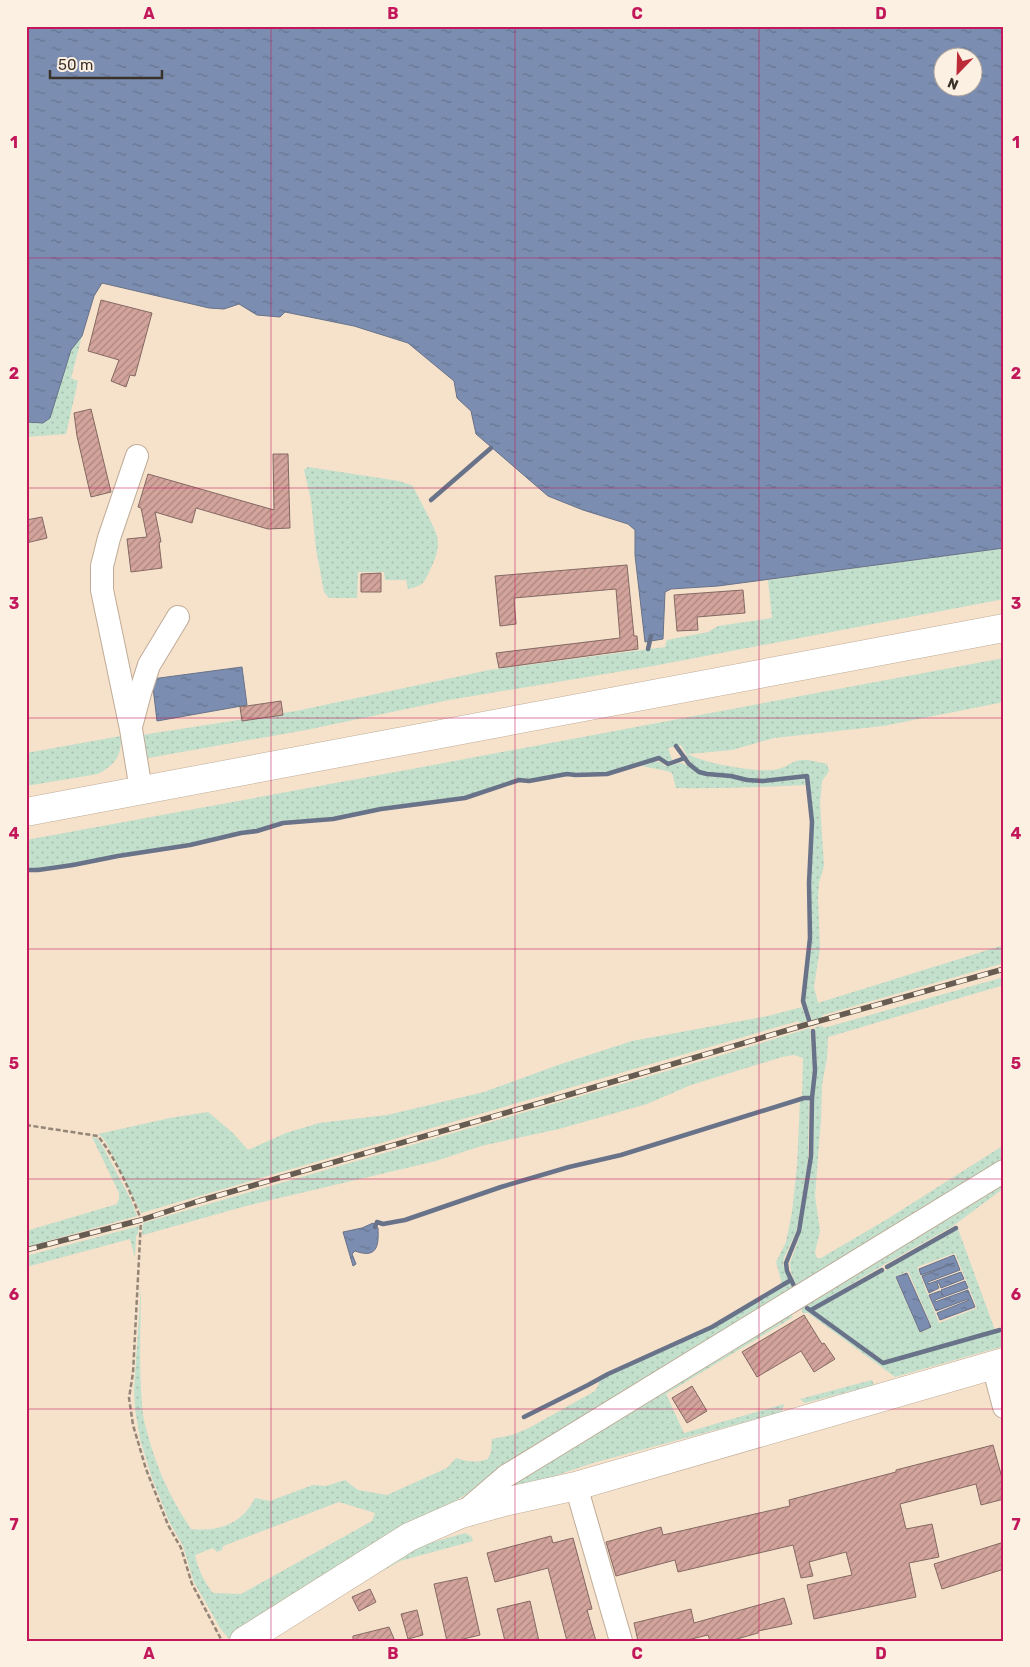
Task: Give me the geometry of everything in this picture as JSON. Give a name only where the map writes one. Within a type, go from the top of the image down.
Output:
[{"type":"main road","points":[[26,812],[1004,628]]},
{"type":"main road","points":[[244,1641],[409,1537],[461,1514],[576,1486],[998,1364]]},
{"type":"street","points":[[137,456],[109,538],[102,566],[102,590],[131,729],[141,790]]},
{"type":"street","points":[[131,729],[140,693],[150,665],[178,617]]},
{"type":"street","points":[[461,1514],[506,1476],[1004,1171]]},
{"type":"street","points":[[998,1364],[1004,1407]]},
{"type":"street","points":[[576,1486],[621,1641]]},
{"type":"path","points":[[26,1126],[98,1136],[133,1198],[141,1220],[130,1398],[134,1425],[146,1469],[168,1525],[181,1548],[192,1584],[222,1641]]},
{"type":"green space","points":[[82,336],[71,378],[78,381],[66,434],[26,437],[26,422],[32,423],[66,366],[71,349]]},
{"type":"green space","points":[[308,467],[399,481],[413,486],[438,540],[435,558],[422,583],[417,587],[408,589],[406,580],[385,580],[384,572],[358,572],[357,598],[329,598],[324,592],[316,549],[311,500],[304,470]]},
{"type":"green space","points":[[1004,548],[1004,599],[653,666],[449,700],[306,730],[148,758],[142,735],[296,711],[489,670],[665,647],[667,640],[708,632],[718,626],[772,618],[768,580]]},
{"type":"green space","points":[[1004,658],[1004,702],[883,726],[774,738],[732,750],[688,754],[716,764],[753,770],[775,770],[800,760],[827,764],[829,771],[822,781],[820,803],[824,866],[819,883],[820,948],[814,987],[818,1003],[1004,945],[1004,963],[823,1015],[821,1018],[812,1020],[805,1001],[812,938],[810,883],[813,822],[808,774],[763,780],[707,773],[693,766],[681,745],[668,748],[672,760],[668,762],[659,757],[607,772],[567,772],[529,779],[519,778],[465,796],[381,807],[333,817],[282,821],[257,829],[240,831],[190,843],[118,854],[73,864],[37,869],[26,868],[26,840]]},
{"type":"green space","points":[[121,736],[119,754],[116,759],[109,767],[98,774],[26,786],[26,753]]},
{"type":"green space","points":[[651,762],[660,762],[665,766],[681,763],[712,777],[733,778],[746,782],[773,782],[805,778],[806,785],[676,788],[672,773],[642,766]]},
{"type":"green space","points":[[1004,977],[1004,985],[828,1037],[827,1058],[822,1085],[815,1196],[820,1231],[815,1252],[817,1258],[821,1258],[889,1218],[1004,1145],[1004,1160],[553,1439],[287,1608],[230,1640],[220,1628],[194,1582],[183,1546],[170,1523],[152,1478],[140,1439],[134,1391],[141,1285],[140,1363],[144,1418],[154,1455],[164,1481],[191,1529],[211,1529],[229,1524],[250,1507],[255,1498],[270,1501],[313,1485],[326,1486],[345,1480],[358,1490],[387,1495],[447,1468],[456,1458],[472,1462],[488,1459],[491,1452],[492,1439],[512,1435],[529,1428],[595,1391],[599,1384],[598,1380],[608,1374],[713,1328],[791,1281],[793,1288],[796,1285],[790,1263],[803,1220],[812,1159],[817,1068],[815,1027],[822,1026],[824,1028]],"holes":[[[339,1502],[375,1513],[372,1521],[241,1594],[213,1593],[204,1580],[196,1560],[195,1555],[213,1548],[217,1552],[222,1550],[223,1546]]]},
{"type":"green space","points":[[802,1007],[807,1021],[800,1023],[798,1021],[141,1213],[107,1144],[98,1134],[170,1118],[208,1112],[233,1133],[248,1150],[286,1133],[319,1123],[387,1115],[484,1092],[632,1041],[768,1016]]},
{"type":"green space","points":[[810,1028],[813,1077],[810,1097],[802,1098],[803,1058],[794,1055],[782,1057],[691,1085],[647,1104],[559,1129],[481,1146],[436,1161],[246,1206],[143,1235],[142,1233],[143,1223]]},
{"type":"green space","points":[[809,1099],[808,1159],[796,1232],[783,1264],[788,1279],[782,1284],[776,1262],[786,1242],[792,1212],[797,1166],[800,1100]]},
{"type":"green space","points":[[92,1137],[97,1138],[102,1145],[131,1200],[137,1216],[26,1247],[26,1231],[117,1204],[119,1193]]},
{"type":"green space","points":[[1004,1180],[1004,1188],[953,1226],[808,1310],[883,1365],[1000,1332],[1004,1335],[1004,1346],[895,1377],[808,1313],[803,1313],[800,1308]]},
{"type":"green space","points":[[139,1226],[136,1236],[135,1258],[130,1239],[26,1267],[26,1256]]},
{"type":"green space","points":[[958,1229],[995,1330],[884,1361],[814,1311]],"holes":[[[955,1253],[977,1308],[939,1323],[917,1267]],[[908,1271],[932,1327],[920,1333],[895,1277]]]},
{"type":"green space","points":[[791,1313],[793,1317],[666,1394],[684,1433],[784,1404],[782,1412],[593,1463],[516,1489],[495,1493]]},
{"type":"green space","points":[[872,1380],[874,1385],[805,1403],[800,1399]]},
{"type":"green space","points":[[465,1533],[471,1536],[473,1541],[400,1561],[335,1598],[399,1552]]},
{"type":"water","points":[[26,26],[1004,26],[1004,548],[718,586],[671,589],[665,592],[663,639],[645,642],[635,555],[635,530],[628,524],[583,510],[548,496],[476,434],[471,411],[457,398],[454,381],[408,343],[354,326],[285,312],[280,317],[257,315],[239,304],[224,309],[209,308],[102,283],[94,296],[82,336],[71,350],[50,418],[43,423],[26,422]]},
{"type":"water","points":[[242,667],[247,705],[157,721],[152,679]]},
{"type":"water","points":[[373,1223],[378,1228],[377,1245],[372,1252],[362,1253],[355,1251],[352,1254],[356,1264],[353,1266],[343,1232],[362,1228]]},
{"type":"water","points":[[954,1255],[960,1270],[928,1282],[928,1284],[961,1272],[964,1279],[941,1288],[939,1283],[937,1283],[939,1288],[929,1293],[922,1276],[954,1263],[921,1275],[919,1269]]},
{"type":"water","points":[[907,1273],[931,1327],[920,1332],[896,1277]]},
{"type":"water","points":[[965,1281],[968,1288],[935,1300],[935,1302],[968,1290],[975,1307],[940,1320],[937,1313],[969,1300],[936,1311],[929,1295],[940,1291],[943,1296],[941,1290]]},
{"type":"building","points":[[101,300],[152,313],[135,376],[130,375],[126,387],[111,381],[119,360],[88,351]]},
{"type":"building","points":[[91,409],[111,492],[91,497],[77,436],[74,413]]},
{"type":"building","points":[[273,454],[288,454],[290,528],[268,529],[196,508],[192,523],[155,512],[161,542],[159,542],[162,568],[131,572],[127,539],[147,537],[141,508],[138,507],[148,474],[274,510]]},
{"type":"building","points":[[42,517],[47,538],[26,543],[26,520]]},
{"type":"building","points":[[627,565],[634,636],[637,636],[638,649],[499,668],[496,653],[620,638],[616,589],[514,598],[516,624],[500,626],[495,576]]},
{"type":"building","points":[[381,573],[381,592],[361,592],[361,574]]},
{"type":"building","points":[[743,590],[745,613],[697,617],[698,630],[677,631],[674,595]]},
{"type":"building","points":[[281,701],[283,715],[242,721],[240,707]]},
{"type":"building","points":[[804,1315],[822,1344],[824,1343],[835,1359],[814,1372],[801,1351],[757,1377],[742,1352]]},
{"type":"building","points":[[692,1386],[707,1411],[687,1423],[672,1398]]},
{"type":"building","points":[[993,1445],[1004,1485],[1004,1499],[981,1505],[976,1484],[900,1504],[906,1529],[932,1524],[939,1557],[909,1563],[916,1597],[814,1619],[807,1585],[852,1575],[846,1552],[809,1562],[813,1576],[801,1578],[793,1545],[678,1572],[675,1560],[616,1576],[606,1542],[661,1527],[663,1535],[790,1506],[789,1500]]},
{"type":"building","points":[[551,1536],[553,1543],[573,1538],[592,1609],[587,1610],[596,1641],[567,1641],[548,1568],[495,1582],[487,1553]]},
{"type":"building","points":[[1004,1542],[1004,1569],[942,1589],[934,1564]]},
{"type":"building","points":[[467,1577],[480,1635],[447,1641],[434,1584]]},
{"type":"building","points":[[370,1589],[376,1602],[359,1611],[352,1597]]},
{"type":"building","points":[[784,1598],[792,1624],[758,1631],[758,1633],[730,1641],[710,1641],[708,1635],[683,1641],[638,1641],[634,1623],[691,1609],[694,1623]]},
{"type":"building","points":[[530,1601],[539,1641],[505,1641],[497,1609]]},
{"type":"building","points":[[417,1610],[423,1635],[408,1639],[401,1614]]},
{"type":"building","points":[[389,1627],[395,1641],[353,1641],[353,1636]]},
{"type":"waterway","points":[[431,500],[491,448]]},
{"type":"waterway","points":[[648,649],[651,636]]},
{"type":"waterway","points":[[676,746],[689,764],[699,772],[707,774],[763,781],[807,776],[812,822],[809,883],[810,938],[803,1001],[809,1020]]},
{"type":"waterway","points":[[26,870],[73,865],[190,845],[257,831],[283,823],[333,819],[381,809],[465,798],[519,780],[529,781],[567,774],[607,774],[659,758],[668,764],[685,758]]},
{"type":"waterway","points":[[795,1288],[787,1271],[786,1263],[799,1231],[811,1156],[812,1098],[815,1071],[813,1031]]},
{"type":"waterway","points":[[375,1227],[377,1222],[383,1224],[405,1220],[501,1187],[569,1167],[621,1155],[804,1098],[812,1098]]},
{"type":"waterway","points":[[887,1267],[956,1228]]},
{"type":"waterway","points":[[811,1310],[882,1270]]},
{"type":"waterway","points":[[524,1417],[608,1374],[712,1327],[791,1280]]},
{"type":"waterway","points":[[807,1308],[883,1363],[1000,1330]]},
{"type":"railway","points":[[26,1250],[141,1220],[199,1201],[1004,969]]}]
